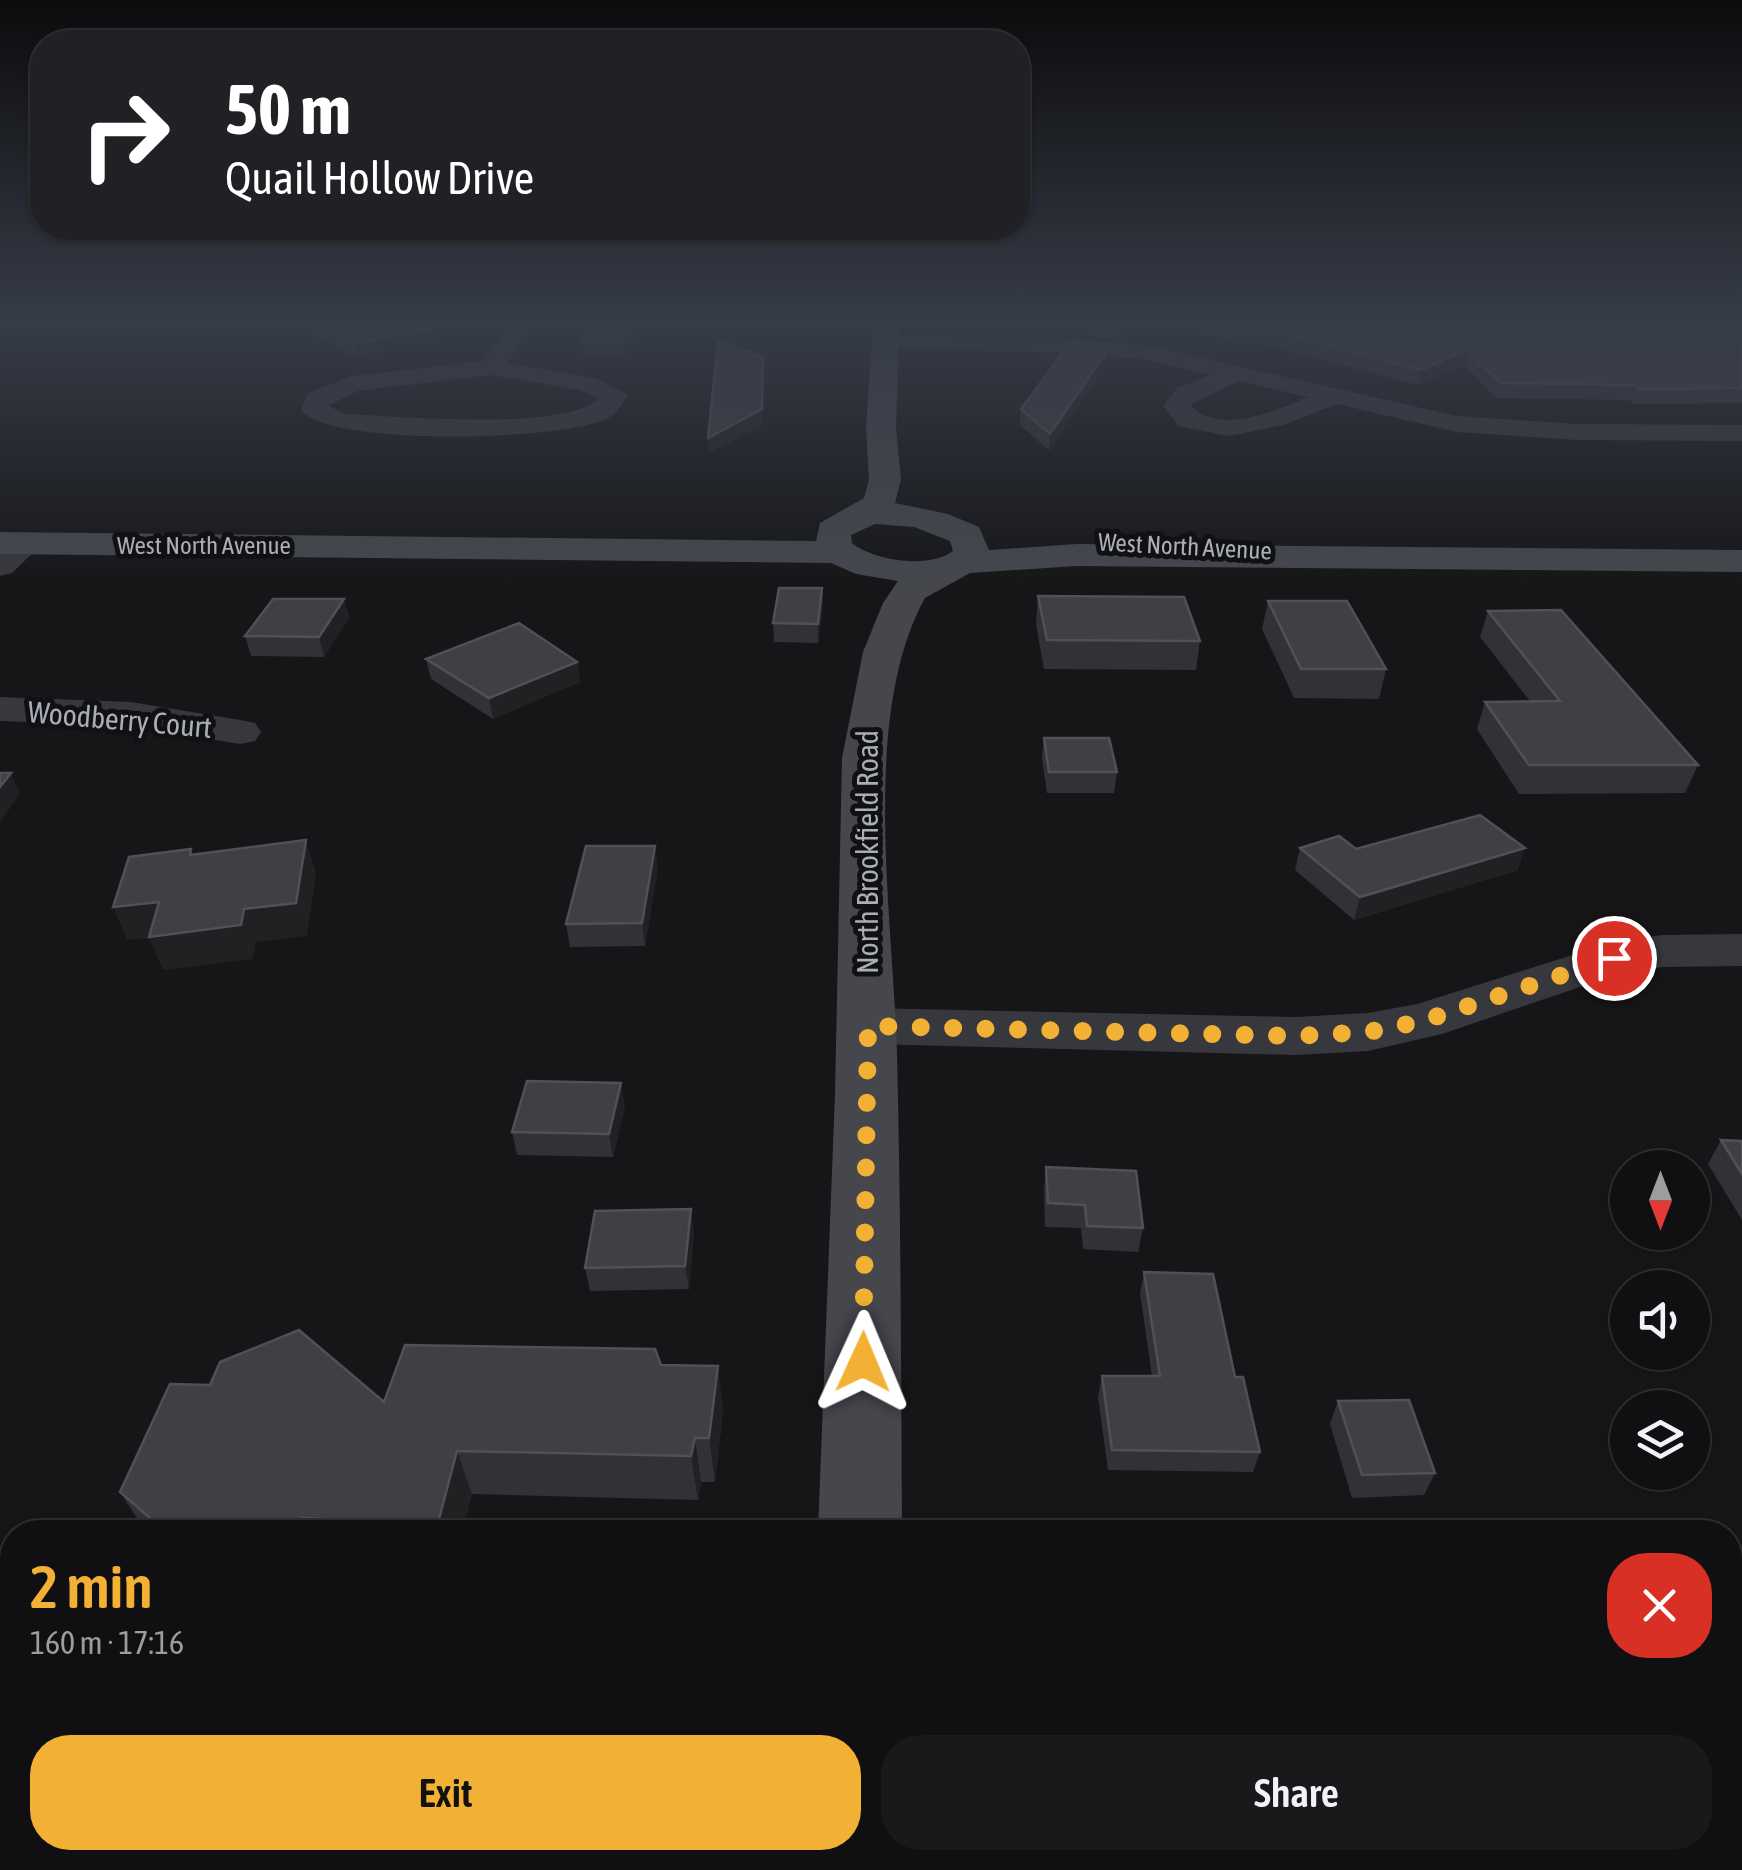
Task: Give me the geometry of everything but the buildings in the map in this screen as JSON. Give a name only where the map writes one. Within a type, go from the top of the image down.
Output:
[{"type":"street","points":[[319,412],[342,422],[528,424],[572,421],[599,412]]},
{"type":"street","points":[[851,538],[881,498],[883,412]]},
{"type":"street","points":[[1180,412],[1211,425],[1252,426],[1289,412]]},
{"type":"street","points":[[1403,412],[1458,424],[1516,430],[1742,433]]},
{"type":"street","points":[[882,445],[951,546]]},
{"type":"street","points":[[851,538],[910,516],[951,546]]},
{"type":"street","points":[[851,538],[900,569],[951,546]]},
{"type":"street","name":"West North Avenue","points":[[9,551],[408,546],[540,552],[773,548],[851,538]]},
{"type":"street","name":"North Brookfield Road","points":[[851,538],[877,596],[883,654]]},
{"type":"street","name":"West North Avenue","points":[[951,546],[1077,554],[1742,561]]},
{"type":"street","name":"North Brookfield Road","points":[[860,1520],[868,1026],[866,720],[883,654],[912,587],[951,546]]},
{"type":"street","name":"Woodberry Court","points":[[0,709],[131,714],[240,732]]},
{"type":"street","points":[[868,1026],[1296,1036],[1368,1032],[1423,1021],[1614,958],[1663,951],[1742,950]]},
{"type":"route","points":[[863,1362],[868,1026],[1296,1036],[1368,1032],[1423,1021],[1614,958]]}]
